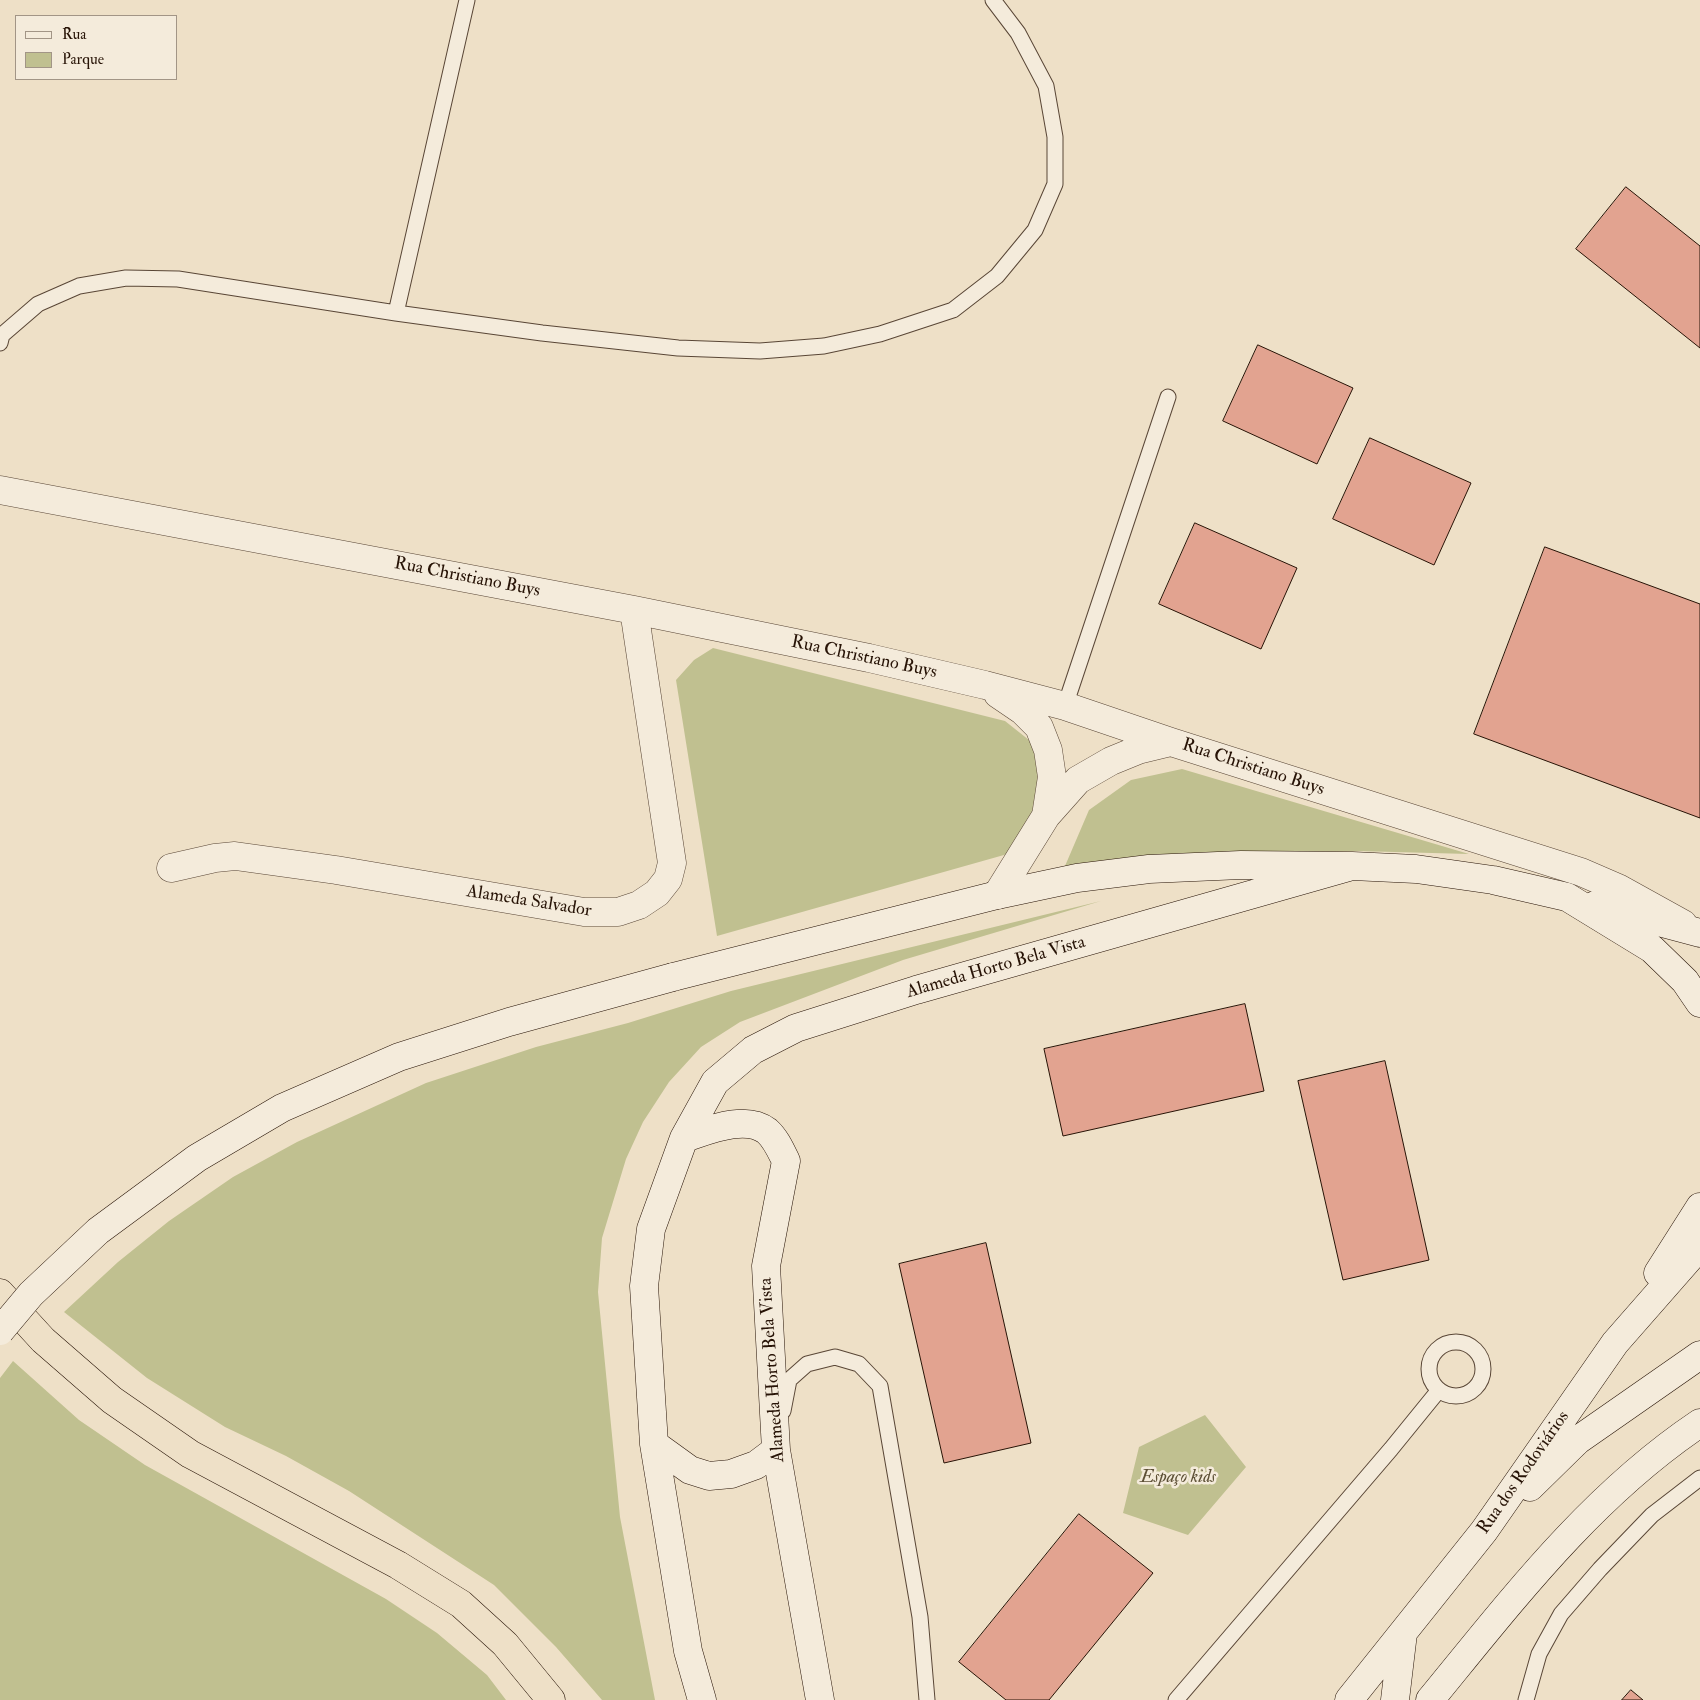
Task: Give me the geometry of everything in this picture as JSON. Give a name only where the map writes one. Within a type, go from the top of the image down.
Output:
[{"type":"highway","points":[[0,1293],[43,1340],[112,1400],[190,1454],[398,1565],[460,1604],[505,1644],[551,1700]]},
{"type":"street","name":"Rua Christiano Buys","points":[[0,490],[634,610],[859,656],[985,685],[1065,706],[1172,742],[1581,872],[1618,888],[1698,932]]},
{"type":"street","name":"Alameda Salvador","points":[[171,868],[215,858],[234,856],[336,870],[584,912],[618,912],[639,905],[657,893],[668,879],[672,863],[634,610]]},
{"type":"street","points":[[985,685],[1023,711],[1040,727],[1048,750],[1052,777],[1046,816]]},
{"type":"street","points":[[997,895],[1046,816],[1078,780],[1112,760],[1138,750],[1172,742]]},
{"type":"street","points":[[0,1331],[31,1294],[98,1231],[197,1158],[282,1108],[399,1057],[509,1022],[673,977],[997,895],[1077,878],[1149,869],[1242,864],[1416,868],[1493,880],[1567,897],[1698,932]]},
{"type":"street","name":"Alameda Horto Bela Vista","points":[[702,1700],[688,1650],[654,1444],[644,1286],[651,1229],[684,1138],[715,1082],[753,1050],[796,1028],[916,990],[1352,866]]},
{"type":"street","points":[[1567,897],[1652,949],[1685,980],[1700,1003]]},
{"type":"street","name":"Alameda Horto Bela Vista","points":[[684,1138],[744,1122],[766,1131],[779,1147],[786,1161],[766,1266],[776,1450],[820,1700]]},
{"type":"street","points":[[1615,1342],[1700,1207]]},
{"type":"street","name":"Rua dos Rodoviários","points":[[1349,1700],[1484,1531],[1615,1342],[1700,1246]]},
{"type":"street","points":[[1484,1531],[1578,1440],[1700,1355]]},
{"type":"street","points":[[1430,1700],[1532,1575],[1581,1522],[1638,1471],[1700,1423]]},
{"type":"street","points":[[654,1444],[690,1470],[709,1476],[731,1474],[756,1465],[776,1450]]},
{"type":"street","points":[[1395,1700],[1403,1633]]},
{"type":"street","points":[[808,1635],[840,1700]]},
{"type":"lane","points":[[396,313],[467,0]]},
{"type":"lane","points":[[0,343],[2,335],[38,304],[79,286],[126,278],[178,279],[396,313],[542,333],[659,346],[760,351],[824,346],[880,334],[953,310],[1004,269],[1035,230],[1055,184],[1055,137],[1046,86],[1018,33],[993,0]]},
{"type":"lane","points":[[1065,706],[1168,397]]},
{"type":"lane","points":[[776,1450],[789,1380],[807,1364],[835,1357],[859,1364],[880,1386],[920,1617],[927,1700]]},
{"type":"lane","points":[[1176,1700],[1392,1449],[1439,1390]]},
{"type":"lane","points":[[1526,1700],[1540,1654],[1561,1614],[1600,1569],[1652,1515],[1700,1478]]},
{"type":"green space","points":[[713,648],[1005,721],[1034,744],[1043,798],[1011,853],[717,936],[676,680],[694,660]]},
{"type":"green space","points":[[1182,769],[1469,854],[1357,851],[1183,854],[1065,866],[1089,810],[1131,780]]},
{"type":"green space","points":[[1101,901],[903,960],[740,1022],[701,1047],[669,1082],[643,1122],[626,1159],[602,1238],[598,1292],[620,1517],[655,1700],[602,1700],[556,1647],[494,1585],[349,1491],[286,1456],[225,1427],[147,1378],[64,1312],[118,1262],[169,1221],[233,1177],[297,1142],[426,1083],[536,1047],[628,1023],[731,991]]},
{"type":"green space","points":[[13,1361],[79,1420],[145,1465],[386,1599],[437,1633],[487,1675],[506,1700],[0,1700],[0,1378]]},
{"type":"green space","name":"Espaço kids","points":[[1205,1415],[1246,1467],[1188,1535],[1123,1513],[1139,1447]]},
{"type":"building","points":[[1626,187],[1700,246],[1700,348],[1576,249]]},
{"type":"building","points":[[1258,345],[1353,388],[1317,464],[1223,421]]},
{"type":"building","points":[[1370,438],[1471,483],[1434,565],[1333,519]]},
{"type":"building","points":[[1195,523],[1297,568],[1261,649],[1159,604]]},
{"type":"building","points":[[1545,547],[1700,604],[1700,818],[1474,734]]},
{"type":"building","points":[[1245,1004],[1264,1091],[1063,1136],[1044,1049]]},
{"type":"building","points":[[1385,1061],[1429,1260],[1343,1280],[1298,1081]]},
{"type":"building","points":[[986,1243],[1031,1443],[944,1463],[899,1264]]},
{"type":"building","points":[[1079,1514],[1153,1573],[1049,1700],[1006,1700],[959,1662]]},
{"type":"building","points":[[1631,1690],[1643,1700],[1622,1700]]}]
